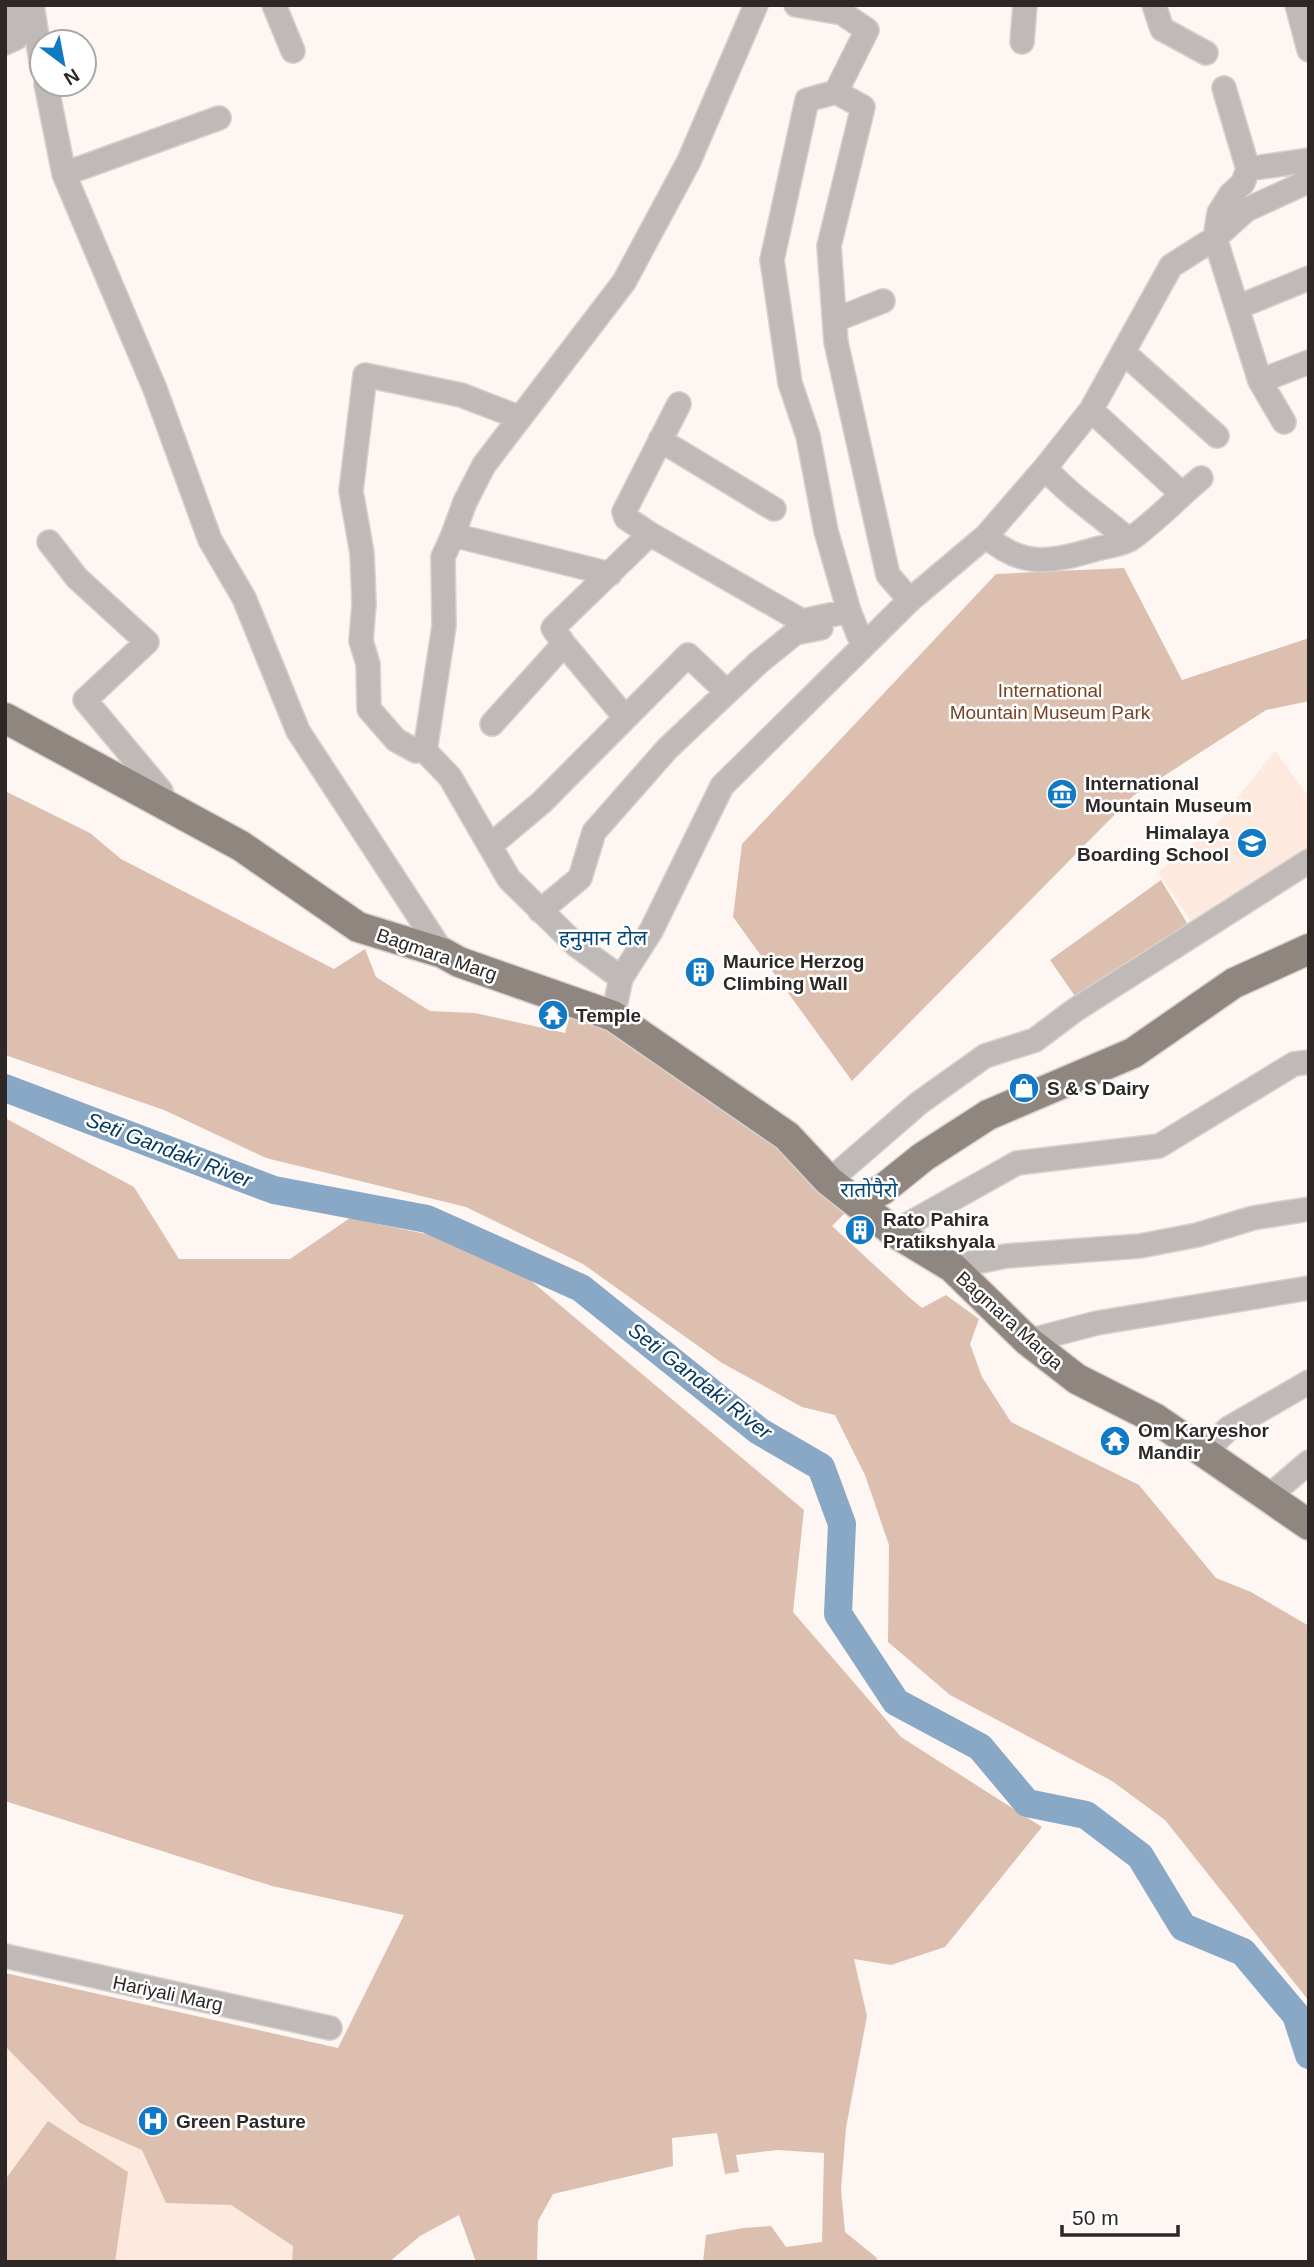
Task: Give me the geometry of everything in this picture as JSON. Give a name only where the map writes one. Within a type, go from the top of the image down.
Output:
[{"type":"main road","name":"Bagmara Marg","points":[[5,718],[241,846],[358,927],[443,953],[459,962],[613,1016],[787,1136],[829,1181],[857,1200]]},
{"type":"main road","points":[[857,1200],[882,1190],[923,1157],[988,1115],[1133,1053],[1234,983],[1309,949]]},
{"type":"main road","name":"Bagmara Marga","points":[[857,1200],[894,1232],[952,1267],[1028,1341],[1077,1379],[1156,1419],[1309,1525]]},
{"type":"street","points":[[5,43],[16,38],[14,5]]},
{"type":"street","points":[[32,5],[36,28]]},
{"type":"street","points":[[274,5],[293,51]]},
{"type":"street","points":[[425,751],[444,626],[443,557],[465,502],[484,465],[518,417],[624,282],[689,161],[755,5]]},
{"type":"street","points":[[796,5],[847,9],[867,30],[836,92]]},
{"type":"street","points":[[1023,42],[1025,5]]},
{"type":"street","points":[[1154,5],[1162,29],[1206,53]]},
{"type":"street","points":[[1297,5],[1309,50]]},
{"type":"street","points":[[1224,88],[1248,169],[1243,183],[1231,194],[1219,213],[1215,238],[1260,381],[1283,422]]},
{"type":"street","points":[[863,646],[851,617],[826,531],[808,436],[790,383],[772,260],[807,100],[836,92],[863,107],[830,246],[835,320],[846,391],[888,575],[910,600]]},
{"type":"street","points":[[50,98],[64,174],[155,389],[210,540],[244,598],[298,730],[443,953]]},
{"type":"street","points":[[64,174],[219,118]]},
{"type":"street","points":[[1248,169],[1309,160]]},
{"type":"street","points":[[613,1016],[621,978],[651,931],[722,786],[910,600],[986,536],[1045,468],[1091,411],[1171,266],[1215,238],[1245,210],[1309,181]]},
{"type":"street","points":[[1238,307],[1309,278]]},
{"type":"street","points":[[835,320],[883,301]]},
{"type":"street","points":[[1123,352],[1217,436]]},
{"type":"street","points":[[1260,381],[1309,362]]},
{"type":"street","points":[[518,417],[461,395],[365,375],[351,491],[362,553],[364,603],[361,641],[368,664],[369,709],[396,740],[416,751],[425,751],[450,776],[509,879],[576,945],[621,978]]},
{"type":"street","points":[[679,404],[624,512],[626,519],[802,621],[851,617]]},
{"type":"street","points":[[1091,411],[1182,494]]},
{"type":"street","points":[[660,440],[774,509]]},
{"type":"street","points":[[1045,468],[1065,490],[1129,540]]},
{"type":"street","points":[[986,536],[1004,553],[1048,561],[1129,540],[1200,478]]},
{"type":"street","points":[[624,716],[553,628],[650,534]]},
{"type":"street","points":[[453,535],[610,574]]},
{"type":"street","points":[[49,542],[77,578],[147,642],[85,700],[161,791],[163,804]]},
{"type":"street","points":[[540,911],[580,878],[594,832],[667,749],[726,691],[795,633],[851,617]]},
{"type":"street","points":[[492,723],[564,644]]},
{"type":"street","points":[[491,845],[542,802],[624,716],[688,655],[726,691]]},
{"type":"street","points":[[829,1181],[919,1103],[985,1056],[1035,1040],[1075,1010],[1309,861]]},
{"type":"street","points":[[894,1232],[1017,1163],[1159,1146],[1294,1064],[1309,1062]]},
{"type":"street","points":[[952,1267],[1006,1256],[1140,1247],[1197,1235],[1253,1218],[1309,1209]]},
{"type":"street","points":[[1028,1341],[1097,1322],[1309,1288]]},
{"type":"street","points":[[1204,1452],[1229,1428],[1309,1382]]},
{"type":"street","points":[[1268,1497],[1309,1462]]},
{"type":"street","name":"Hariyali Marg","points":[[5,1956],[330,2028]]},
{"type":"shaded area","name":"Himalaya Boarding School","points":[[1275,751],[1309,797],[1309,859],[1197,930],[1158,872],[1214,827]]},
{"type":"shaded area","name":"Green Pasture","points":[[5,1980],[330,2262],[5,2262]]},
{"type":"green space","name":"International Mountain Museum Park","points":[[1124,568],[1182,680],[1309,638],[1309,701],[1266,710],[1133,796],[852,1081],[733,917],[742,844],[996,574]]},
{"type":"green space","points":[[5,791],[90,833],[121,859],[334,969],[365,949],[376,977],[430,1011],[475,1013],[565,1033],[571,1012],[606,1025],[743,1115],[849,1209],[832,1226],[922,1308],[946,1295],[979,1319],[970,1344],[982,1377],[1011,1422],[1139,1485],[1216,1578],[1251,1592],[1309,1626],[1309,2001],[1165,1820],[1112,1781],[950,1695],[888,1642],[889,1545],[865,1475],[835,1415],[802,1407],[722,1363],[583,1264],[466,1207],[266,1158],[164,1110],[5,1055]]},
{"type":"green space","points":[[1161,880],[1190,928],[1079,1002],[1050,960]]},
{"type":"green space","points":[[5,1118],[134,1187],[179,1259],[290,1259],[350,1218],[492,1248],[804,1510],[793,1612],[901,1737],[1042,1827],[945,1947],[891,1965],[854,1959],[867,2016],[846,2128],[841,2189],[845,2232],[877,2258],[877,2262],[703,2262],[706,2235],[743,2228],[771,2226],[786,2247],[822,2242],[824,2153],[777,2150],[736,2155],[739,2172],[725,2174],[717,2133],[672,2138],[673,2166],[553,2194],[538,2221],[537,2262],[476,2262],[459,2215],[420,2236],[389,2262],[292,2262],[293,2246],[231,2205],[166,2203],[142,2150],[80,2123],[5,2046],[5,1973],[338,2048],[404,1915],[272,1886],[5,1801]]},
{"type":"green space","points":[[48,2121],[128,2172],[115,2262],[5,2262],[5,2180]]},
{"type":"waterway","name":"Seti Gandaki River","points":[[5,1088],[274,1190],[427,1219],[581,1288],[759,1431],[821,1467],[842,1524],[838,1614],[896,1702],[980,1747],[1027,1803],[1086,1815],[1140,1856],[1183,1927],[1243,1952],[1296,2015],[1309,2055]]},
{"type":"place","name":"International Mountain Museum","points":[[1062,794]]},
{"type":"place","name":"Himalaya Boarding School","points":[[1252,843]]},
{"type":"place","name":"Maurice Herzog Climbing Wall","points":[[700,972]]},
{"type":"place","name":"Temple","points":[[553,1015]]},
{"type":"place","name":"S & S Dairy","points":[[1024,1088]]},
{"type":"place","name":"Rato Pahira Pratikshyala","points":[[860,1230]]},
{"type":"place","name":"Om Karyeshor Mandir","points":[[1115,1441]]},
{"type":"place","name":"Green Pasture","points":[[153,2121]]},
{"type":"district","name":"हनुमान टोल","points":[[603,938]]},
{"type":"district","name":"रातोपैरो","points":[[869,1190]]}]
